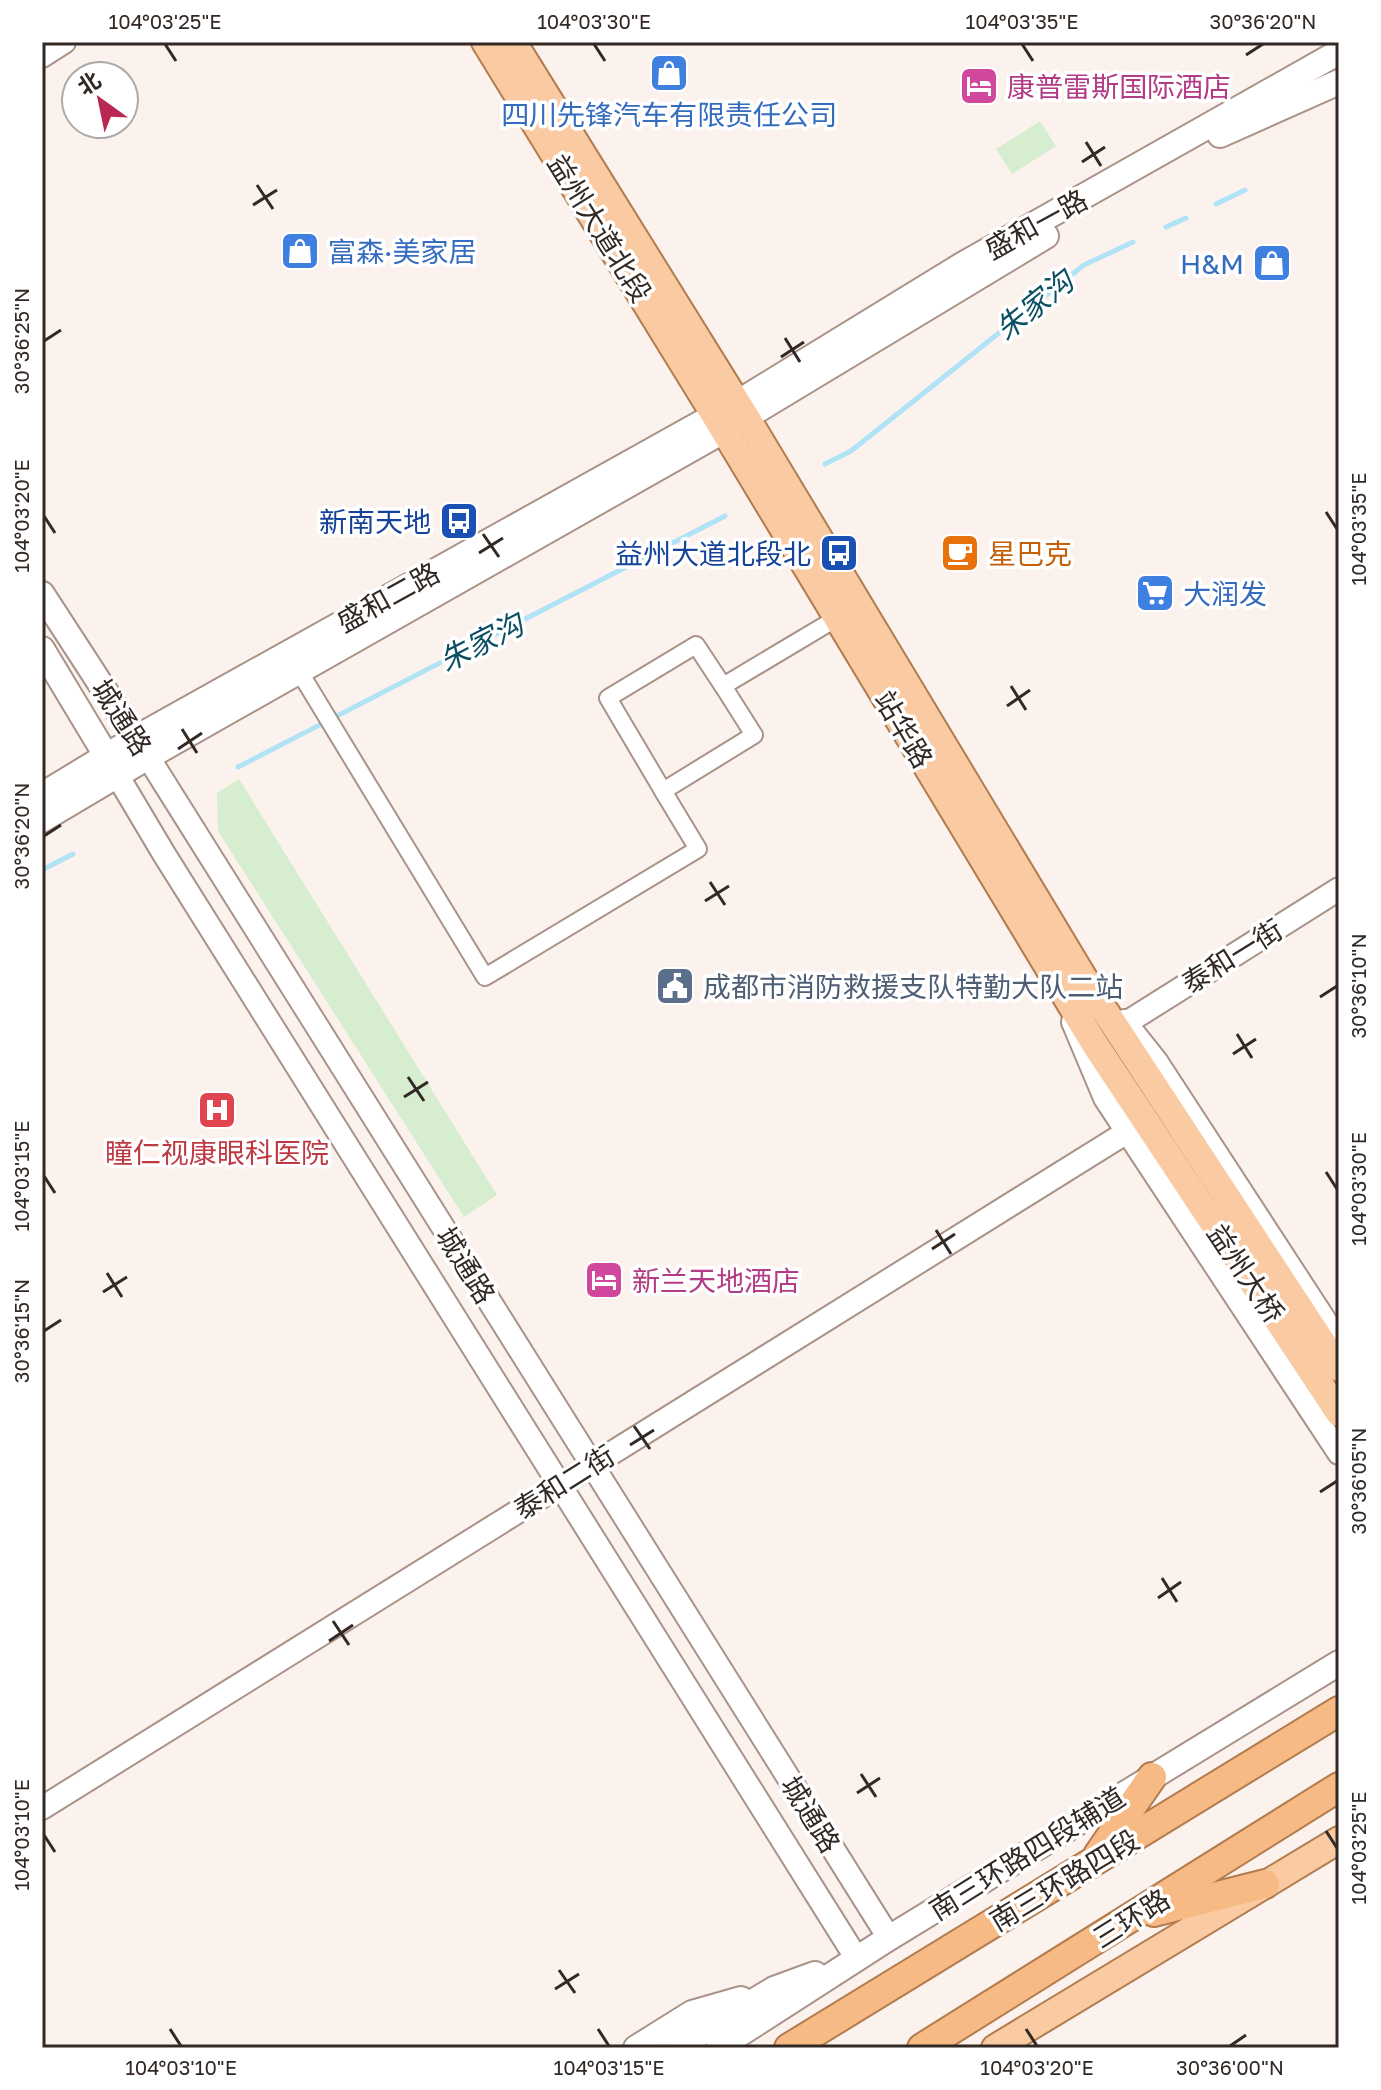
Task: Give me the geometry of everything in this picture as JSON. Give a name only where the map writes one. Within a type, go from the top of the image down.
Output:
[{"type":"highway","name":"南三环路四段","points":[[789,2048],[1339,1711]]},
{"type":"highway","points":[[1093,1863],[1152,1777]]},
{"type":"highway","name":"三环路","points":[[922,2048],[1339,1787]]},
{"type":"highway","points":[[1130,1918],[1265,1884]]},
{"type":"main road","name":"益州大道北段","points":[[485,42],[730,416]]},
{"type":"main road","name":"益州大道北段","points":[[513,42],[730,416]]},
{"type":"main road","name":"盛和一路","points":[[730,416],[962,265],[1339,52]]},
{"type":"main road","name":"盛和一路","points":[[730,416],[1172,160],[1223,133],[1339,82]]},
{"type":"main road","name":"站华路","points":[[730,416],[837,618],[1077,991]]},
{"type":"main road","name":"站华路","points":[[730,416],[1077,991],[1094,1043],[1152,1128]]},
{"type":"main road","points":[[142,747],[299,671],[730,416]]},
{"type":"main road","name":"盛和二路","points":[[42,795],[112,766],[730,416]]},
{"type":"main road","name":"城通路","points":[[42,594],[142,747]]},
{"type":"main road","name":"城通路","points":[[42,649],[112,766]]},
{"type":"main road","points":[[42,820],[112,766]]},
{"type":"main road","points":[[1077,991],[1152,1128]]},
{"type":"main road","name":"益州大桥","points":[[1152,1128],[1339,1368]]},
{"type":"main road","name":"益州大桥","points":[[1152,1128],[1339,1413]]},
{"type":"main road","name":"南三环路四段辅道","points":[[718,2048],[889,1938],[1332,1668]]},
{"type":"main road","points":[[995,2048],[1339,1840]]},
{"type":"main road","points":[[636,2048],[692,2013],[774,1989],[857,1959]]},
{"type":"main road","points":[[678,2047],[774,1989]]},
{"type":"main road","points":[[1012,2048],[1069,2002]]},
{"type":"street","points":[[42,56],[64,42]]},
{"type":"street","points":[[723,686],[837,618]]},
{"type":"street","points":[[299,671],[485,977],[698,849],[663,791],[608,698],[696,645],[754,735],[663,791]]},
{"type":"street","name":"城通路","points":[[142,747],[889,1938]]},
{"type":"street","name":"城通路","points":[[112,766],[164,854],[857,1959]]},
{"type":"street","name":"泰和一街","points":[[1126,1023],[1339,889]]},
{"type":"street","points":[[1339,1342],[1156,1061],[1105,999],[1077,991],[1079,1042],[1105,1098],[1152,1128],[1339,1453]]},
{"type":"street","name":"泰和二街","points":[[42,1808],[559,1485],[1152,1128]]},
{"type":"street","points":[[1332,1668],[1339,1648]]},
{"type":"green space","points":[[1040,121],[1056,146],[1012,174],[996,149]]},
{"type":"green space","points":[[239,779],[497,1195],[464,1217],[218,831],[217,793]]},
{"type":"waterway","name":"朱家沟","points":[[1216,204],[1245,190]]},
{"type":"waterway","name":"朱家沟","points":[[1166,227],[1186,218]]},
{"type":"waterway","name":"朱家沟","points":[[825,464],[851,451],[1084,265],[1133,242]]},
{"type":"waterway","name":"朱家沟","points":[[238,767],[725,516]]},
{"type":"waterway","name":"朱家沟","points":[[42,870],[73,854]]},
{"type":"place","name":"四川先锋汽车有限责任公司","points":[[669,73]]},
{"type":"place","name":"康普雷斯国际酒店","points":[[979,86]]},
{"type":"place","name":"富森·美家居","points":[[300,251]]},
{"type":"place","name":"H&M","points":[[1272,263]]},
{"type":"place","name":"新南天地","points":[[459,521]]},
{"type":"place","name":"益州大道北段北","points":[[839,553]]},
{"type":"place","name":"星巴克","points":[[960,553]]},
{"type":"place","name":"大润发","points":[[1155,593]]},
{"type":"place","name":"成都市消防救援支队特勤大队二站","points":[[675,986]]},
{"type":"place","name":"瞳仁视康眼科医院","points":[[217,1110]]},
{"type":"place","name":"新兰天地酒店","points":[[604,1280]]}]
